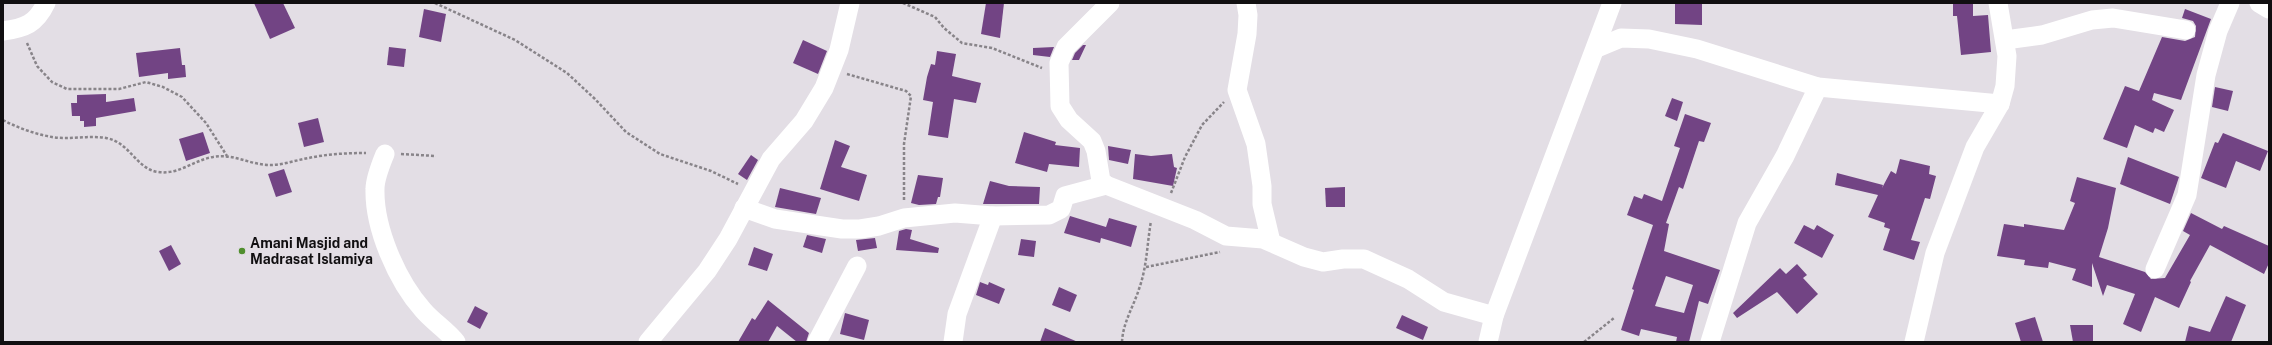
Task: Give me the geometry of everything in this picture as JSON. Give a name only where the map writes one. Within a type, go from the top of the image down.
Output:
[{"type":"street","points":[[11,30],[35,21],[46,3]]},
{"type":"street","points":[[648,342],[707,271],[728,239],[771,159],[804,121],[824,88],[839,50],[850,3]]},
{"type":"street","points":[[1110,3],[1066,47],[1060,57],[1060,106],[1069,120],[1092,141],[1096,151],[1101,181],[1106,185],[1195,220],[1226,236],[1271,242],[1304,257],[1323,262],[1343,259],[1364,259],[1408,279],[1444,302],[1494,316]]},
{"type":"street","points":[[1246,3],[1248,15],[1247,34],[1237,90],[1256,144],[1262,186],[1262,204],[1271,242]]},
{"type":"street","points":[[1488,342],[1494,316],[1612,3]]},
{"type":"street","points":[[1914,342],[1935,253],[1975,147],[2000,104],[2005,86],[2005,40],[1998,3]]},
{"type":"street","points":[[2155,269],[2187,195],[2206,75],[2218,31],[2230,3]]},
{"type":"street","points":[[2259,3],[2269,9]]},
{"type":"street","points":[[2005,40],[2042,35],[2092,20],[2112,18],[2186,30]]},
{"type":"street","points":[[1596,48],[1621,38],[1649,39],[1697,49],[1818,87],[2000,104]]},
{"type":"street","points":[[1710,342],[1747,223],[1785,156],[1818,87]]},
{"type":"street","points":[[385,154],[375,187],[376,215],[386,248],[422,310],[456,342]]},
{"type":"street","points":[[744,208],[775,218],[842,229],[879,226],[904,218],[955,213],[993,216],[1049,215],[1062,209],[1066,196],[1106,185]]},
{"type":"street","points":[[953,342],[957,314],[993,216]]},
{"type":"street","points":[[817,342],[857,266]]},
{"type":"path","points":[[435,3],[515,40],[567,73],[595,99],[626,132],[660,154],[711,171],[753,191]]},
{"type":"path","points":[[903,3],[935,17],[944,28],[962,43],[992,48],[1061,74]]},
{"type":"path","points":[[11,30],[52,82],[67,89],[119,89],[146,82],[163,86],[182,97],[206,123],[227,156]]},
{"type":"path","points":[[832,70],[906,91],[911,96],[904,144],[904,218]]},
{"type":"path","points":[[1122,342],[1122,330],[1139,290],[1146,267],[1151,222],[1158,206],[1173,191],[1185,157],[1202,125],[1237,90]]},
{"type":"path","points":[[3,120],[17,127],[52,137],[90,137],[114,140],[126,147],[143,166],[157,172],[173,172],[212,157],[227,156],[258,165],[272,165],[311,157],[353,153],[436,156]]},
{"type":"path","points":[[1146,267],[1227,250]]},
{"type":"path","points":[[1584,342],[1614,318]]},
{"type":"building","points":[[254,3],[283,3],[295,28],[270,39]]},
{"type":"building","points":[[986,3],[1004,3],[1000,38],[981,34]]},
{"type":"building","points":[[1675,3],[1702,3],[1702,25],[1675,24]]},
{"type":"building","points":[[1953,3],[1973,3],[1973,16],[1988,15],[1991,52],[1961,55],[1957,16],[1953,16]]},
{"type":"building","points":[[424,9],[446,14],[441,42],[419,37]]},
{"type":"building","points":[[2185,9],[2211,19],[2181,100],[2154,93],[2152,100],[2174,110],[2164,132],[2155,128],[2153,133],[2135,125],[2127,148],[2103,139],[2125,86],[2139,91],[2162,37],[2185,41],[2195,37],[2196,26],[2193,21],[2182,18]]},
{"type":"building","points":[[803,40],[827,51],[818,74],[793,63]]},
{"type":"building","points":[[1083,45],[1086,45],[1079,60],[1072,60],[1075,53]]},
{"type":"building","points":[[389,47],[406,49],[404,67],[387,65]]},
{"type":"building","points":[[1054,47],[1050,57],[1033,55],[1033,48]]},
{"type":"building","points":[[180,48],[182,65],[185,65],[186,77],[168,79],[168,73],[139,77],[136,53]]},
{"type":"building","points":[[937,51],[956,54],[952,76],[981,83],[976,103],[954,99],[948,138],[928,135],[933,102],[923,100],[927,77],[931,64],[935,65]]},
{"type":"building","points":[[2215,87],[2233,91],[2228,111],[2212,107]]},
{"type":"building","points":[[106,94],[106,102],[134,98],[136,111],[96,118],[96,126],[84,127],[84,121],[80,121],[80,116],[72,116],[71,103],[77,103],[77,95]]},
{"type":"building","points":[[1672,98],[1683,102],[1677,121],[1665,116]]},
{"type":"building","points":[[1685,114],[1711,123],[1704,142],[1699,141],[1683,189],[1679,187],[1666,223],[1669,224],[1664,251],[1720,270],[1708,304],[1699,301],[1689,342],[1676,342],[1677,337],[1641,329],[1639,336],[1621,330],[1634,290],[1632,289],[1653,225],[1627,215],[1634,196],[1642,199],[1644,194],[1662,201],[1680,148],[1674,146]],"holes":[[[1666,276],[1693,285],[1684,313],[1655,306]]]},
{"type":"building","points":[[318,118],[324,142],[304,147],[298,123]]},
{"type":"building","points":[[203,132],[210,153],[186,161],[179,139]]},
{"type":"building","points":[[1024,132],[1056,142],[1055,145],[1080,148],[1079,167],[1049,164],[1047,172],[1015,163]]},
{"type":"building","points":[[2223,133],[2268,151],[2260,171],[2236,161],[2226,188],[2201,178],[2215,142],[2218,143]]},
{"type":"building","points":[[835,140],[850,146],[841,167],[867,175],[859,201],[820,189]]},
{"type":"building","points":[[1108,146],[1131,150],[1128,164],[1109,160]]},
{"type":"building","points":[[1135,154],[1151,156],[1172,154],[1174,167],[1177,168],[1173,186],[1133,179]]},
{"type":"building","points":[[751,155],[758,160],[747,180],[738,174]]},
{"type":"building","points":[[2128,157],[2179,177],[2170,204],[2120,184]]},
{"type":"building","points":[[1900,159],[1930,166],[1929,174],[1936,176],[1930,199],[1925,198],[1911,240],[1920,242],[1914,260],[1883,250],[1890,229],[1884,227],[1885,223],[1868,217],[1878,195],[1835,185],[1837,173],[1883,185],[1882,188],[1891,171],[1896,174]]},
{"type":"building","points":[[284,169],[292,192],[276,197],[268,174]]},
{"type":"building","points":[[918,175],[943,178],[940,197],[938,197],[936,204],[919,205],[911,203]]},
{"type":"building","points":[[2077,177],[2116,188],[2108,228],[2099,257],[2145,272],[2151,279],[2165,278],[2190,235],[2183,231],[2191,213],[2222,229],[2224,226],[2269,246],[2269,263],[2264,274],[2210,245],[2190,281],[2191,282],[2179,308],[2155,297],[2141,332],[2123,324],[2135,294],[2107,285],[2103,296],[2092,263],[2092,287],[2072,280],[2076,269],[2049,262],[2048,268],[2024,265],[2025,260],[1997,256],[2004,224],[2024,227],[2024,224],[2064,230],[2075,203],[2070,201]]},
{"type":"building","points":[[990,181],[1009,186],[1040,187],[1039,204],[983,204]]},
{"type":"building","points":[[1345,187],[1345,207],[1326,207],[1325,188]]},
{"type":"building","points":[[780,188],[821,198],[816,214],[775,207]]},
{"type":"building","points":[[1070,216],[1106,227],[1109,218],[1137,226],[1131,247],[1101,238],[1100,243],[1064,233]]},
{"type":"building","points":[[1804,225],[1814,230],[1817,225],[1834,235],[1822,258],[1794,243]]},
{"type":"building","points":[[906,229],[912,230],[910,239],[939,248],[938,253],[896,250],[899,231]]},
{"type":"building","points":[[807,235],[826,239],[822,253],[803,247]]},
{"type":"building","points":[[875,238],[877,248],[858,251],[856,240]]},
{"type":"building","points":[[1021,239],[1036,241],[1034,257],[1018,255]]},
{"type":"building","points":[[171,245],[181,264],[169,271],[159,251]]},
{"type":"building","points":[[754,247],[773,254],[767,271],[748,265]]},
{"type":"building","points":[[1797,264],[1807,275],[1803,278],[1818,294],[1797,314],[1777,292],[1737,318],[1733,313],[1780,268],[1786,274]]},
{"type":"building","points":[[980,282],[988,285],[989,282],[1005,289],[999,304],[976,295]]},
{"type":"building","points":[[1059,287],[1077,295],[1070,312],[1052,305]]},
{"type":"building","points":[[2226,296],[2246,305],[2231,342],[2185,342],[2189,326],[2210,332]]},
{"type":"building","points":[[768,300],[809,333],[806,342],[797,342],[777,326],[768,342],[738,342],[752,318],[755,320]]},
{"type":"building","points":[[475,306],[488,313],[480,329],[467,322]]},
{"type":"building","points":[[845,313],[869,320],[864,340],[840,334]]},
{"type":"building","points":[[1402,315],[1428,327],[1423,340],[1396,328]]},
{"type":"building","points":[[2035,317],[2043,342],[2021,342],[2015,323]]},
{"type":"building","points":[[2070,325],[2093,325],[2093,342],[2073,342]]},
{"type":"building","points":[[1045,328],[1078,342],[1040,342]]},
{"type":"place","name":"Amani Masjid and Madrasat Islamiya","points":[[242,251]]}]
